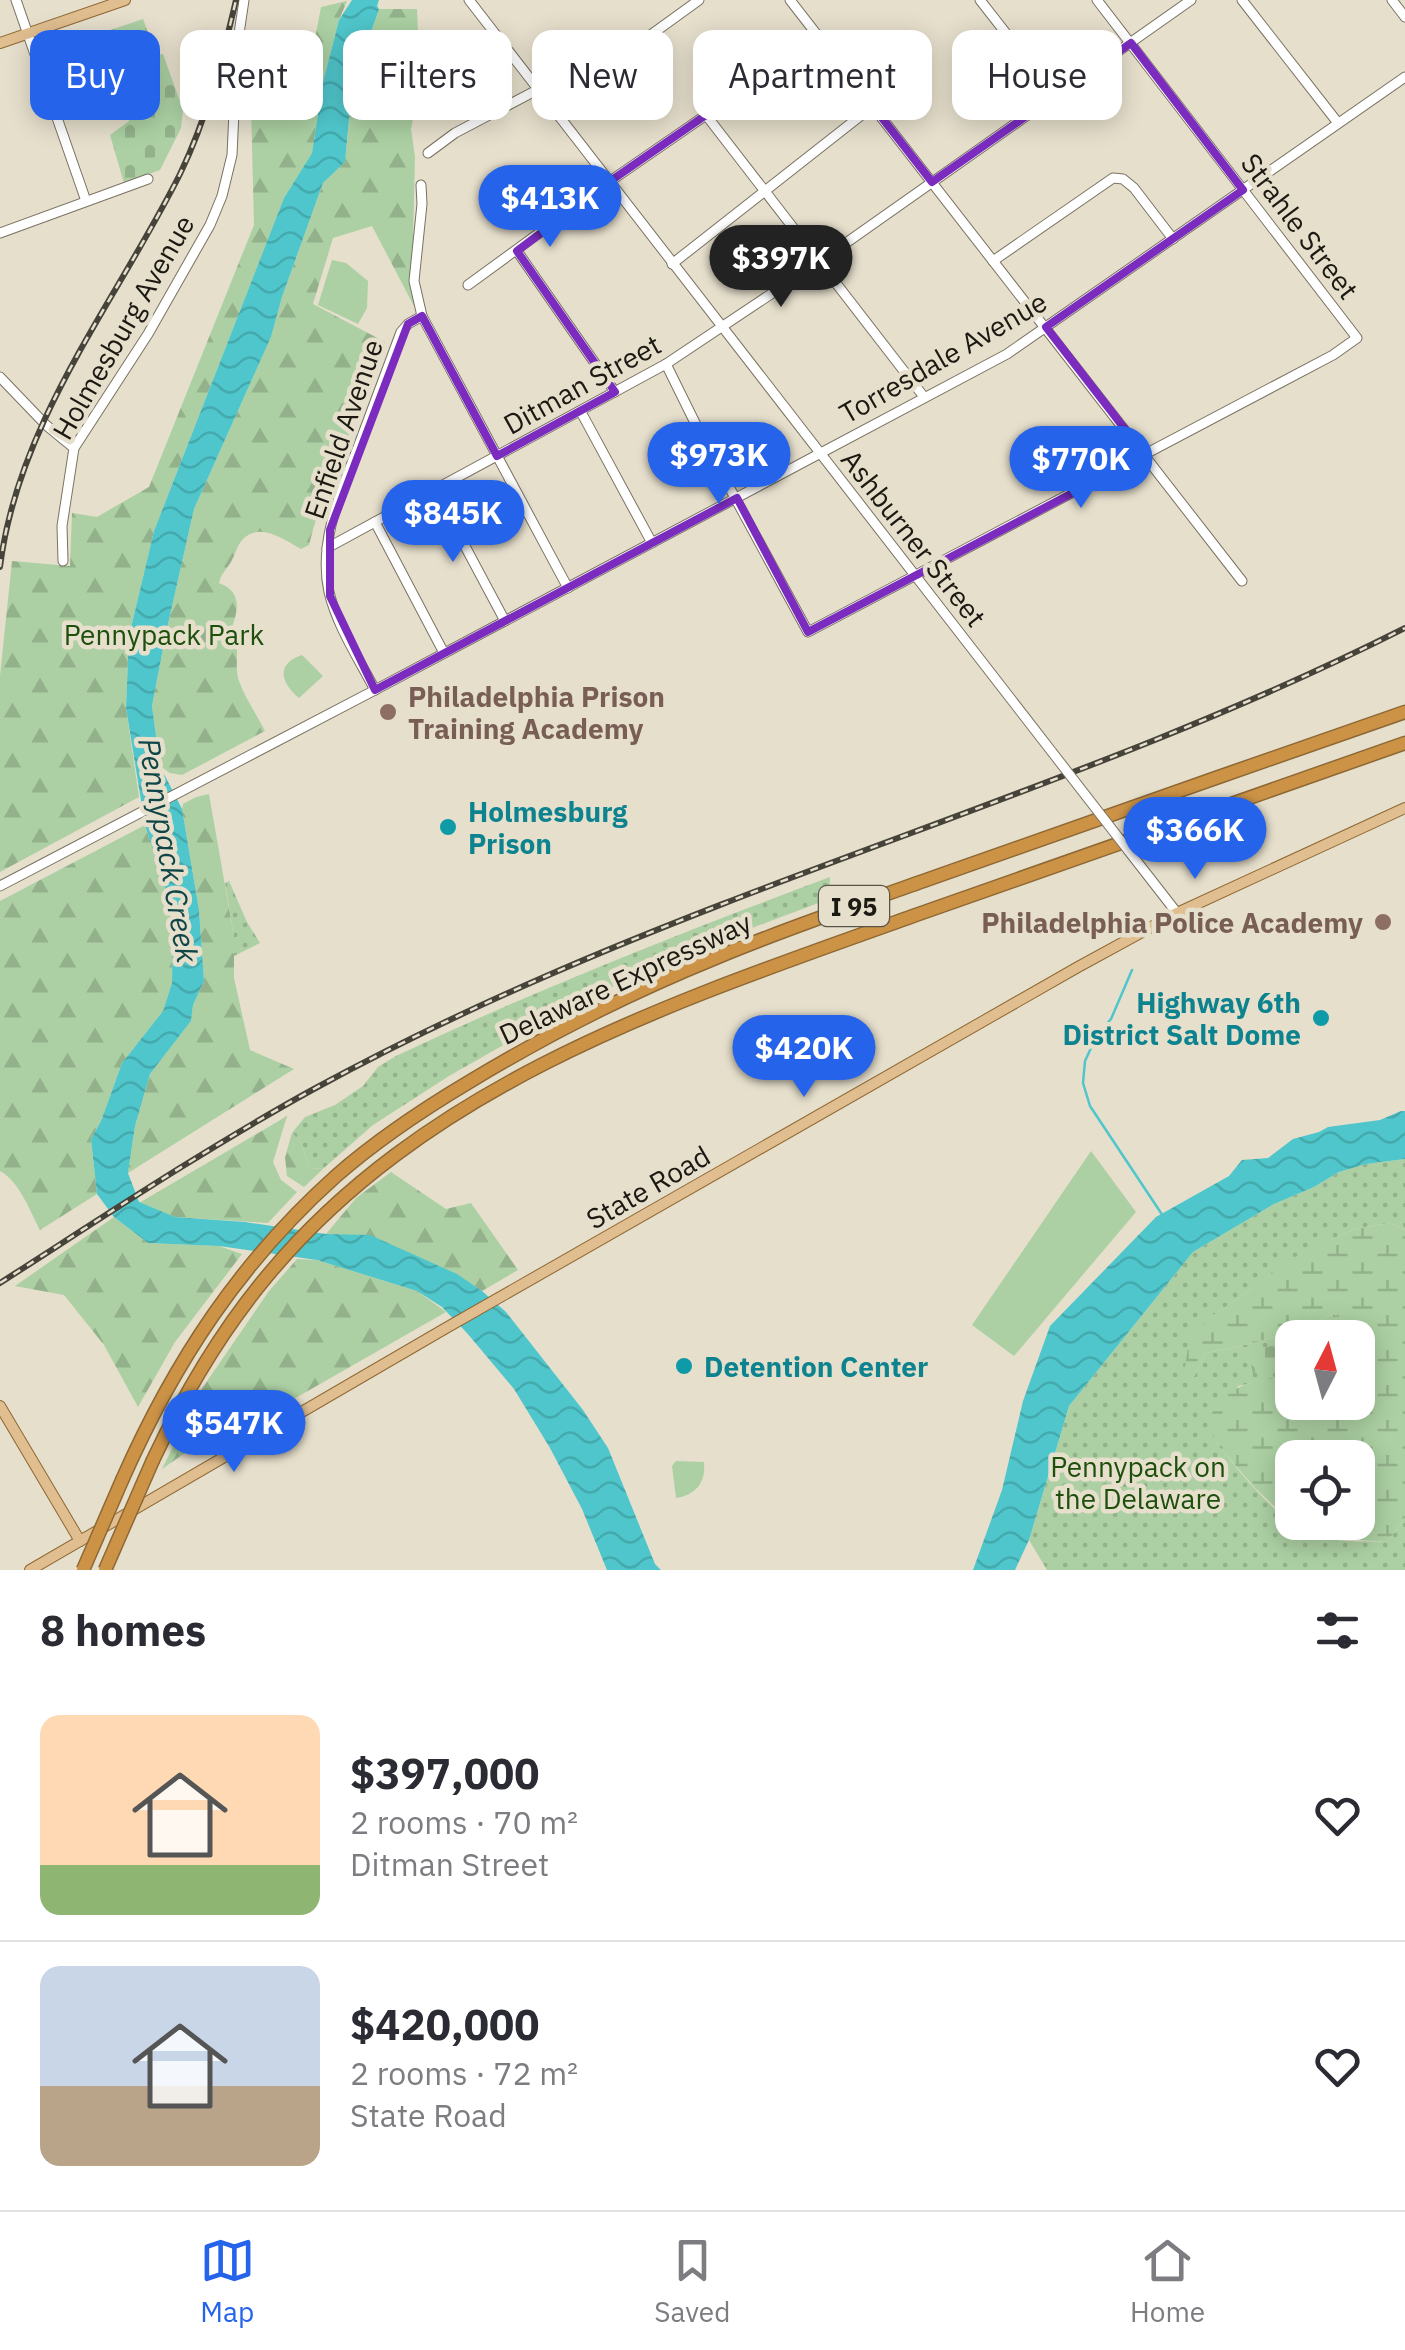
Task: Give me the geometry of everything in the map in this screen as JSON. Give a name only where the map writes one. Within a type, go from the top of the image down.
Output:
[{"type":"highway","name":"Delaware Expressway","points":[[82,1570],[148,1422],[206,1323],[296,1213],[338,1174],[406,1122],[489,1070],[595,1013],[717,957],[1405,712]]},
{"type":"highway","name":"Delaware Expressway","points":[[105,1570],[153,1460],[192,1385],[258,1287],[364,1179],[494,1090],[578,1046],[734,980],[1405,743]]},
{"type":"main road","points":[[0,44],[125,0]]},
{"type":"main road","name":"State Road","points":[[30,1570],[503,1295],[1177,912],[1405,808]]},
{"type":"main road","points":[[0,1406],[80,1542]]},
{"type":"street","points":[[16,0],[86,202]]},
{"type":"street","name":"Holmesburg Avenue","points":[[62,560],[62,526],[74,448],[148,334],[222,196],[232,155],[237,47],[244,0]]},
{"type":"street","name":"Ashburner Street","points":[[468,0],[532,82]]},
{"type":"street","points":[[658,30],[699,0]]},
{"type":"street","points":[[790,0],[814,30]]},
{"type":"street","points":[[980,0],[1003,30]]},
{"type":"street","name":"Strahle Street","points":[[1097,0],[1356,338],[1332,356],[1144,455]]},
{"type":"street","name":"Ditman Street","points":[[1122,49],[1192,0]]},
{"type":"street","points":[[1242,0],[1338,123]]},
{"type":"street","points":[[1392,0],[1405,17]]},
{"type":"street","name":"Torresdale Avenue","points":[[0,886],[1007,354],[1405,77]]},
{"type":"street","points":[[428,153],[455,133],[532,93]]},
{"type":"street","name":"Ashburner Street","points":[[561,120],[1177,912]]},
{"type":"street","points":[[468,284],[699,120]]},
{"type":"street","points":[[710,120],[924,397]]},
{"type":"street","points":[[672,264],[855,120]]},
{"type":"street","points":[[884,120],[1242,581]]},
{"type":"street","name":"Ditman Street","points":[[327,548],[666,364],[1021,120]]},
{"type":"street","points":[[994,261],[1107,181],[1119,178],[1128,182],[1173,239]]},
{"type":"street","points":[[0,233],[148,179]]},
{"type":"street","points":[[421,185],[414,281],[422,316],[568,588]]},
{"type":"street","points":[[517,250],[615,392]]},
{"type":"street","name":"Enfield Avenue","points":[[375,690],[333,606],[326,573],[327,548],[338,505],[401,332],[422,316]]},
{"type":"street","points":[[666,364],[808,631],[1144,455]]},
{"type":"street","points":[[0,377],[74,448]]},
{"type":"street","points":[[581,412],[652,543]]},
{"type":"street","points":[[435,490],[504,621]]},
{"type":"street","points":[[375,522],[444,653]]},
{"type":"highlighted area","points":[[819,37],[932,182],[1131,43],[1243,190],[1046,327],[1145,455],[808,632],[737,498],[375,690],[330,596],[330,530],[408,324],[422,316],[497,456],[615,392],[517,251],[609,182]]},
{"type":"green space","points":[[347,1],[323,82],[323,30],[317,30],[321,7]]},
{"type":"green space","points":[[379,9],[417,9],[418,30],[372,30]]},
{"type":"green space","points":[[143,19],[147,30],[111,30]]},
{"type":"green space","points":[[163,54],[180,102],[181,128],[160,170],[124,183],[110,135],[129,121],[160,120]]},
{"type":"green space","points":[[251,120],[317,120],[312,153],[284,198],[154,531],[129,636],[126,708],[139,797],[0,872],[0,676],[12,561],[70,566],[72,513],[97,517],[149,487],[254,225]]},
{"type":"green space","points":[[349,120],[413,120],[415,308],[372,226],[333,238],[313,304],[385,342],[309,545],[301,549],[271,534],[256,532],[240,542],[219,583],[235,595],[232,627],[239,681],[265,731],[182,775],[170,773],[160,766],[152,706],[194,509],[271,337],[323,183],[345,162]]},
{"type":"green space","points":[[332,260],[346,263],[368,281],[367,308],[358,324],[318,305]]},
{"type":"green space","points":[[302,655],[323,676],[299,698],[288,686],[284,669]]},
{"type":"green space","points":[[209,794],[234,937],[234,978],[250,1050],[294,1069],[128,1173],[135,1126],[150,1074],[191,1021],[193,1005],[204,981],[199,910],[182,809],[183,804]]},
{"type":"green space","points":[[145,825],[173,913],[172,983],[163,1011],[122,1063],[91,1139],[97,1194],[40,1230],[18,1189],[0,1171],[0,901]]},
{"type":"green space","points":[[830,877],[829,899],[614,986],[561,1012],[373,1125],[324,1168],[309,1169],[302,1144],[292,1133],[305,1117],[335,1105],[396,1056],[611,962]]},
{"type":"green space","points":[[229,881],[260,943],[234,956],[225,883]]},
{"type":"green space","points":[[287,1116],[273,1162],[281,1180],[297,1192],[268,1223],[175,1217],[139,1203]]},
{"type":"green space","points":[[292,1133],[302,1144],[309,1169],[324,1168],[304,1187],[287,1176],[285,1157]]},
{"type":"green space","points":[[1091,1151],[1136,1212],[1014,1356],[972,1325]]},
{"type":"green space","name":"Pennypack on the Delaware","points":[[1405,1159],[1405,1230],[1389,1223],[1354,1229],[1287,1261],[1212,1316],[1189,1386],[1206,1353],[1275,1337],[1275,1378],[1238,1386],[1216,1443],[1275,1509],[1275,1540],[1387,1542],[1405,1518],[1405,1570],[1047,1570],[1029,1540],[1069,1406],[1193,1252],[1274,1204],[1339,1172]]},
{"type":"green space","points":[[391,1172],[446,1209],[471,1203],[518,1270],[482,1291],[426,1262],[326,1234],[356,1198]]},
{"type":"green space","points":[[114,1217],[148,1243],[219,1246],[242,1254],[175,1342],[138,1407],[104,1345],[64,1295],[15,1286]]},
{"type":"green space","points":[[1389,1223],[1405,1230],[1405,1518],[1387,1542],[1359,1540],[1375,1540],[1375,1440],[1275,1440],[1275,1507],[1216,1443],[1208,1419],[1234,1390],[1275,1378],[1275,1420],[1375,1420],[1375,1320],[1343,1320],[1333,1314],[1319,1320],[1275,1320],[1275,1337],[1206,1353],[1189,1387],[1185,1368],[1189,1338],[1286,1261],[1354,1229]]},
{"type":"green space","points":[[297,1259],[317,1260],[417,1291],[446,1312],[210,1447],[198,1444],[162,1469],[201,1390],[269,1291]]},
{"type":"green space","name":"Pennypack on the Delaware","points":[[1333,1314],[1343,1320],[1319,1320]]},
{"type":"green space","points":[[1275,1345],[1275,1368],[1253,1373],[1248,1351]]},
{"type":"green space","points":[[676,1461],[704,1462],[704,1469],[694,1491],[676,1498],[672,1466]]},
{"type":"water","name":"Pennypack Creek","points":[[352,0],[379,0],[372,30],[343,30],[343,120],[349,120],[345,162],[323,183],[271,337],[194,509],[152,706],[160,766],[182,809],[199,910],[204,981],[193,1005],[191,1021],[150,1074],[135,1126],[128,1173],[139,1202],[175,1217],[326,1234],[370,1235],[457,1274],[482,1291],[506,1312],[608,1448],[655,1564],[661,1570],[607,1570],[582,1509],[514,1389],[442,1307],[417,1291],[317,1260],[219,1246],[148,1243],[114,1217],[97,1194],[91,1139],[122,1063],[163,1011],[172,983],[173,913],[145,825],[126,708],[129,636],[154,531],[284,198],[312,153],[317,120],[323,120],[323,82],[339,20]]},
{"type":"water","points":[[1405,1111],[1405,1159],[1339,1172],[1274,1204],[1193,1252],[1069,1406],[1029,1540],[1015,1570],[973,1570],[1002,1490],[1023,1401],[1050,1326],[1156,1217],[1229,1176],[1242,1160],[1268,1158],[1293,1139],[1328,1127],[1380,1120]]},
{"type":"waterway","points":[[1132,970],[1111,1019],[1097,1035],[1085,1061],[1083,1083],[1090,1106],[1163,1216]]},
{"type":"railway","points":[[0,567],[10,513],[48,412],[190,153],[213,89],[236,0]]},
{"type":"railway","points":[[0,1283],[272,1113],[456,1017],[651,932],[1194,724],[1405,628]]},
{"type":"place","name":"Philadelphia Prison Training Academy","points":[[388,712]]},
{"type":"place","name":"Holmesburg Prison","points":[[448,827]]},
{"type":"place","name":"Philadelphia Police Academy","points":[[1383,922]]},
{"type":"place","name":"Highway 6th District Salt Dome","points":[[1321,1018]]},
{"type":"place","name":"Detention Center","points":[[684,1366]]},
{"type":"park label","name":"Pennypack Park","points":[[164,634]]}]
